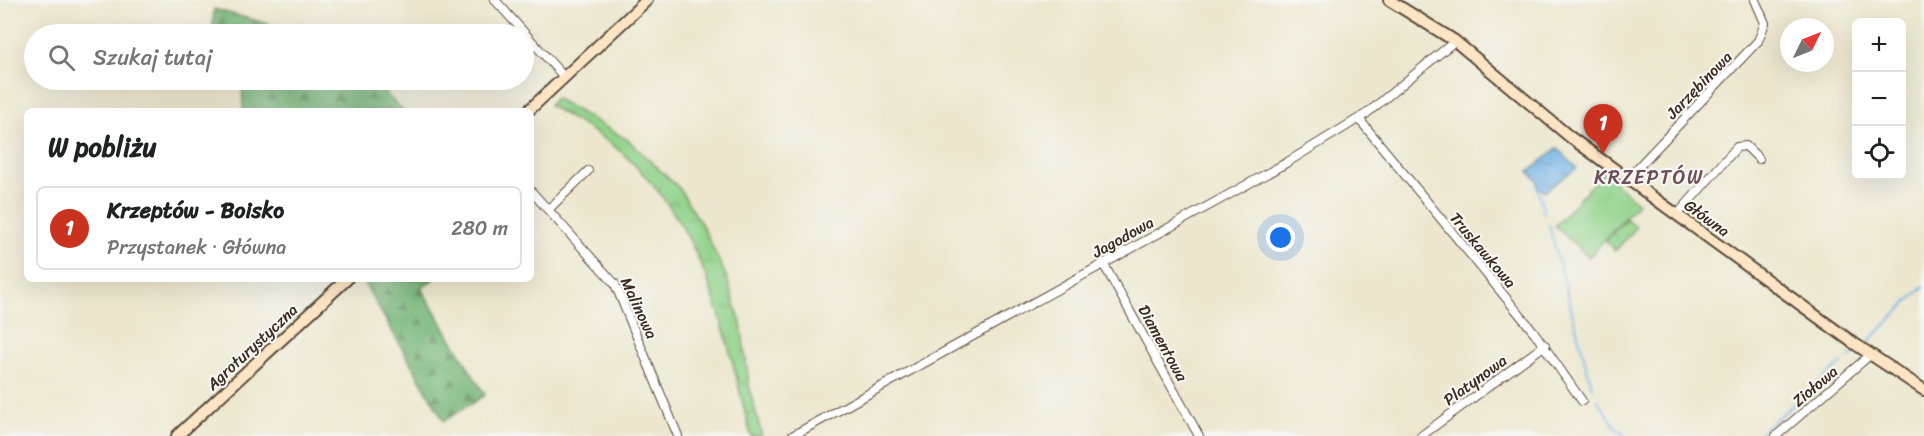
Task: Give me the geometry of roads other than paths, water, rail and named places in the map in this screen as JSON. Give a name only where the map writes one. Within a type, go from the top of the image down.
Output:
[{"type":"street","points":[[495,0],[517,24]]},
{"type":"street","points":[[531,108],[647,0]]},
{"type":"street","name":"Główna","points":[[1389,0],[1455,41],[1547,120],[1870,355],[1924,390]]},
{"type":"street","name":"Jarzębinowa","points":[[1627,179],[1758,41],[1765,23],[1755,0]]},
{"type":"street","name":"Jagodowa","points":[[792,436],[1286,163],[1359,118],[1455,41]]},
{"type":"street","points":[[534,44],[564,77]]},
{"type":"street","name":"Truskawkowa","points":[[1359,118],[1545,345],[1565,380],[1582,401]]},
{"type":"street","points":[[1677,215],[1737,147],[1746,146],[1760,159]]},
{"type":"street","points":[[549,209],[588,171]]},
{"type":"street","name":"Malinowa","points":[[534,194],[615,284],[678,436]]},
{"type":"street","name":"Diamentowa","points":[[1103,263],[1198,436]]},
{"type":"street","name":"Agroturystyczna","points":[[177,436],[344,282]]},
{"type":"street","name":"Platynowa","points":[[1421,436],[1545,345]]},
{"type":"street","name":"Ziołowa","points":[[1776,436],[1870,355]]},
{"type":"water","points":[[1557,148],[1577,168],[1545,191],[1537,187],[1538,181],[1529,172]]},
{"type":"waterway","points":[[1537,187],[1544,213]]},
{"type":"waterway","points":[[1549,225],[1592,387]]},
{"type":"waterway","points":[[1868,342],[1924,286]]},
{"type":"waterway","points":[[1849,358],[1857,351]]},
{"type":"waterway","points":[[1756,436],[1842,363]]},
{"type":"waterway","points":[[1597,399],[1615,426],[1625,436]]},
{"type":"place","name":"Krzeptów - Boisko","points":[[1603,154]]},
{"type":"district","name":"KRZEPTÓW","points":[[1649,177]]}]
